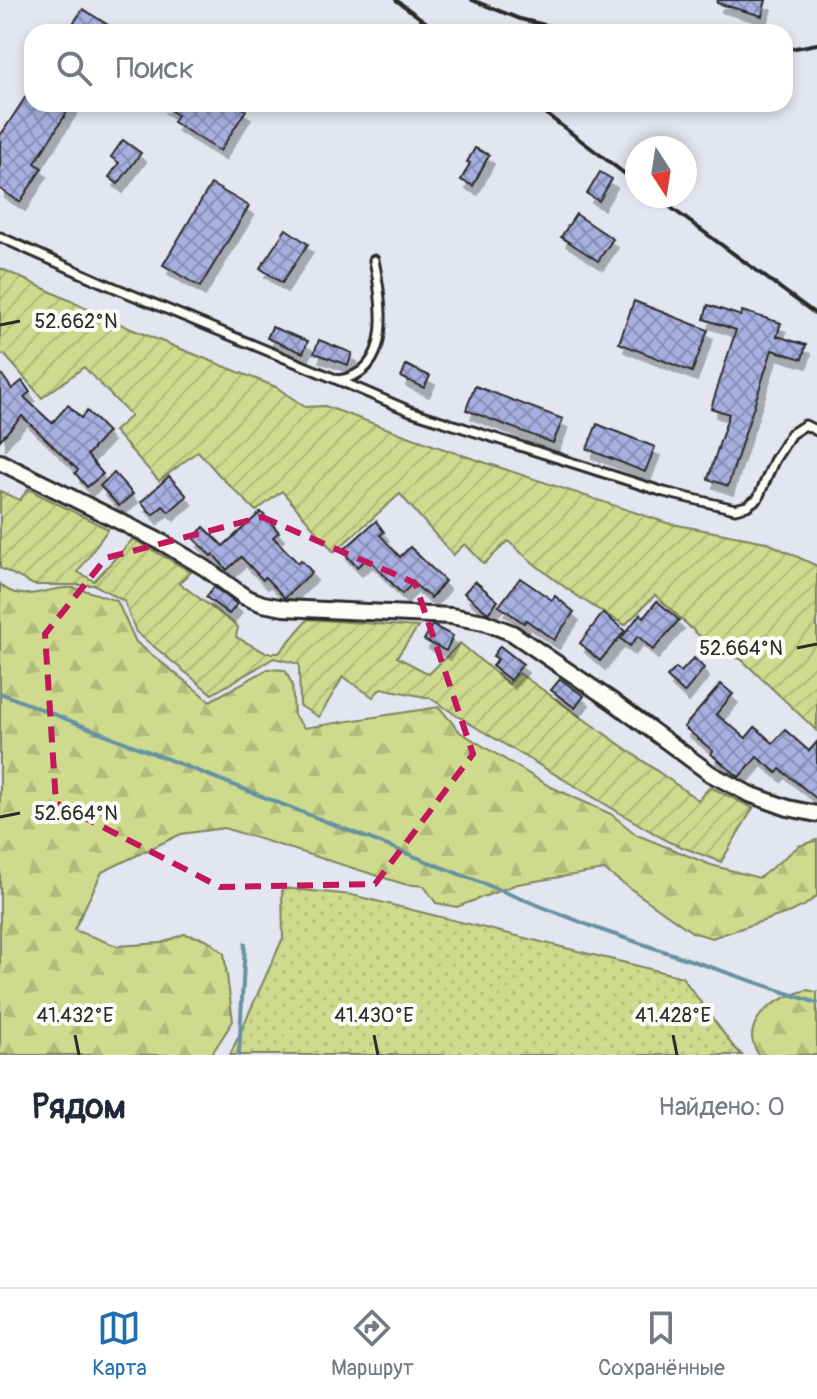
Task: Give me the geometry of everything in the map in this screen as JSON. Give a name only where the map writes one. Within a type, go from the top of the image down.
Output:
[{"type":"street","points":[[0,462],[163,543],[245,597],[263,604],[284,608],[451,616],[484,622],[512,633],[711,774],[749,794],[788,808],[817,814]]},
{"type":"lane","points":[[0,237],[410,411],[664,492],[735,509],[747,506],[758,498],[774,461],[791,434],[805,425],[817,431]]},
{"type":"lane","points":[[338,380],[353,378],[373,361],[381,331],[381,294],[374,260]]},
{"type":"highlighted area","points":[[262,517],[415,583],[473,754],[375,884],[220,887],[56,803],[45,634],[106,558]]},
{"type":"green space","points":[[0,268],[131,329],[276,387],[305,407],[325,406],[667,523],[766,542],[817,566],[817,731],[741,659],[718,653],[655,595],[625,625],[564,587],[508,541],[484,564],[465,544],[453,555],[400,494],[334,552],[282,491],[256,511],[198,451],[159,481],[114,431],[131,416],[84,367],[42,398],[4,354],[0,356]]},
{"type":"green space","points":[[28,489],[108,529],[78,572],[94,581],[133,539],[191,572],[179,583],[238,627],[236,637],[266,653],[279,653],[308,619],[418,627],[397,657],[429,674],[460,643],[509,684],[519,673],[698,800],[710,787],[753,808],[721,862],[669,842],[430,698],[381,688],[373,697],[343,677],[319,717],[300,706],[299,664],[274,658],[212,694],[136,632],[124,601],[95,585],[34,585],[0,568],[0,491],[20,500]]},
{"type":"green space","points":[[0,584],[8,590],[26,594],[74,588],[117,601],[136,642],[210,701],[268,669],[285,670],[292,684],[294,715],[304,728],[439,707],[460,732],[549,786],[611,814],[637,835],[711,865],[759,878],[799,846],[817,840],[817,896],[790,912],[712,938],[692,932],[604,870],[517,884],[457,907],[436,903],[424,886],[404,884],[224,828],[181,834],[102,872],[74,930],[117,946],[162,943],[184,934],[206,939],[224,953],[233,1021],[211,1055],[0,1055]]},
{"type":"green space","points":[[282,888],[352,895],[682,977],[742,1055],[230,1055],[283,938]]},
{"type":"green space","points":[[807,990],[817,992],[817,1055],[758,1055],[752,1037],[764,1011],[780,1000]]},
{"type":"building","points":[[718,0],[766,0],[762,16],[717,3]]},
{"type":"building","points":[[83,9],[106,24],[73,24]]},
{"type":"building","points":[[24,99],[24,112],[67,112],[35,163],[42,168],[20,202],[0,189],[0,136]]},
{"type":"building","points":[[173,112],[245,112],[220,151],[173,122],[177,115]]},
{"type":"building","points":[[123,140],[141,153],[118,184],[109,177],[119,163],[111,157]]},
{"type":"building","points":[[475,148],[489,155],[473,186],[461,180]]},
{"type":"building","points":[[600,172],[612,179],[599,201],[587,194]]},
{"type":"building","points":[[211,184],[249,206],[200,287],[163,265]]},
{"type":"building","points":[[576,214],[613,239],[598,261],[561,237]]},
{"type":"building","points":[[286,229],[308,244],[282,283],[260,268]]},
{"type":"building","points":[[634,301],[708,330],[692,372],[619,343]]},
{"type":"building","points":[[708,305],[741,316],[742,311],[781,323],[777,336],[806,345],[802,359],[772,350],[728,486],[708,479],[729,414],[711,408],[736,330],[704,319]]},
{"type":"building","points":[[272,327],[308,341],[303,353],[267,338]]},
{"type":"building","points":[[319,340],[352,353],[348,365],[314,353]]},
{"type":"building","points":[[406,365],[430,376],[424,388],[401,377]]},
{"type":"building","points":[[0,372],[12,389],[22,381],[30,392],[24,397],[52,423],[68,405],[81,418],[87,411],[108,432],[87,455],[103,474],[87,487],[75,473],[78,470],[22,416],[0,440]]},
{"type":"building","points":[[475,386],[563,419],[553,443],[466,410]]},
{"type":"building","points":[[597,424],[655,447],[645,472],[587,449]]},
{"type":"building","points":[[114,473],[133,494],[119,506],[100,486]]},
{"type":"building","points":[[169,476],[187,496],[169,512],[163,506],[153,515],[141,502]]},
{"type":"building","points":[[261,512],[279,532],[273,537],[298,563],[301,560],[312,572],[285,598],[241,557],[227,570],[193,538],[204,527],[223,546]]},
{"type":"building","points":[[376,521],[384,532],[380,535],[400,557],[410,547],[445,581],[431,598],[413,583],[402,594],[368,558],[357,567],[342,551]]},
{"type":"building","points":[[520,578],[552,600],[555,596],[574,612],[554,640],[499,606]]},
{"type":"building","points":[[475,581],[498,601],[488,613],[464,593]]},
{"type":"building","points":[[214,587],[237,604],[229,614],[206,597]]},
{"type":"building","points":[[657,601],[679,620],[653,650],[638,636],[630,646],[621,639],[640,614],[644,617]]},
{"type":"building","points":[[603,613],[625,631],[600,661],[580,643]]},
{"type":"building","points":[[432,625],[453,636],[446,651],[424,640]]},
{"type":"building","points":[[500,646],[523,664],[510,680],[492,666],[498,659],[493,656]]},
{"type":"building","points":[[694,658],[704,668],[684,693],[667,677],[676,668],[681,672]]},
{"type":"building","points":[[560,679],[584,696],[575,708],[551,690]]},
{"type":"building","points":[[721,684],[733,694],[716,714],[746,738],[755,727],[773,743],[785,730],[809,751],[817,742],[817,799],[780,769],[777,773],[757,757],[739,777],[684,727]]},
{"type":"waterway","points":[[0,693],[601,930],[817,1003]]},
{"type":"waterway","points":[[239,1055],[245,944]]},
{"type":"railway","points":[[396,0],[428,24]]},
{"type":"railway","points":[[472,0],[541,24]]},
{"type":"railway","points":[[793,48],[817,44]]},
{"type":"railway","points":[[544,112],[625,174]]},
{"type":"railway","points":[[671,208],[817,315]]}]
